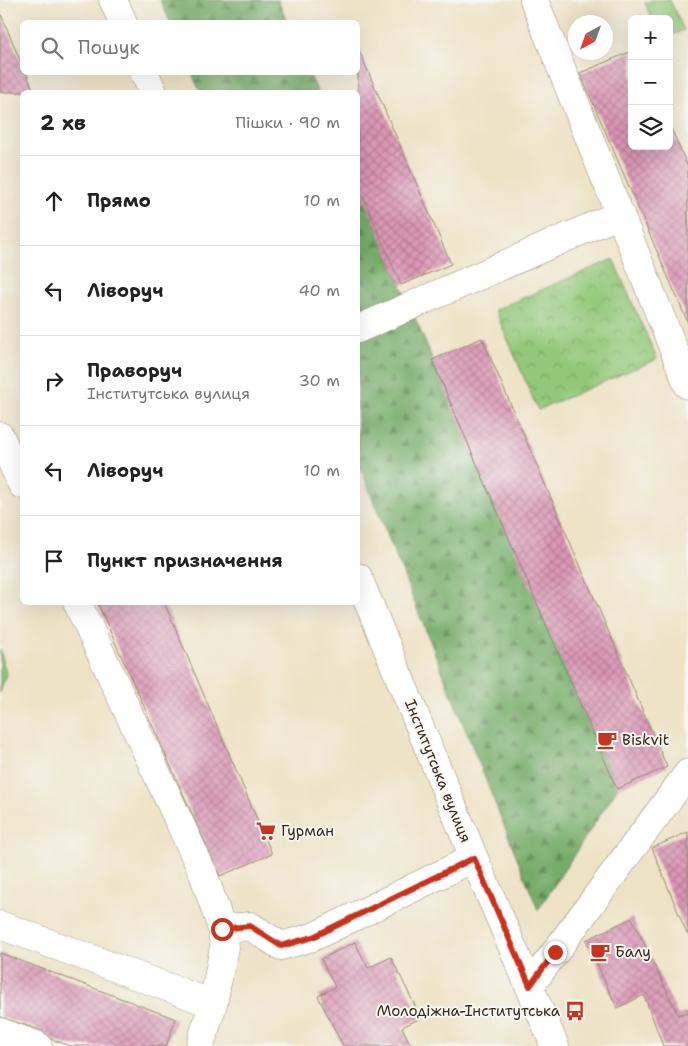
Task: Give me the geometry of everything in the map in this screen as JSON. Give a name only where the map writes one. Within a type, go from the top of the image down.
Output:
[{"type":"street","points":[[113,0],[122,20]]},
{"type":"street","points":[[534,0],[688,385]]},
{"type":"street","points":[[145,75],[152,90]]},
{"type":"street","points":[[360,328],[620,214]]},
{"type":"street","points":[[0,436],[20,481]]},
{"type":"street","name":"Інститутська вулиця","points":[[360,582],[474,858],[555,1046]]},
{"type":"street","points":[[78,605],[203,873],[222,929],[224,947],[213,1004],[200,1046]]},
{"type":"street","points":[[530,986],[686,777]]},
{"type":"street","points":[[222,929],[250,926],[281,946],[313,937],[474,858]]},
{"type":"street","points":[[0,925],[213,1004]]},
{"type":"street","points":[[0,1032],[38,1046]]},
{"type":"green space","points":[[160,0],[278,0],[286,20],[169,20]]},
{"type":"green space","points":[[652,0],[670,0],[684,30],[673,34],[673,15],[650,15],[645,3]]},
{"type":"green space","points":[[193,75],[310,75],[317,90],[199,90]]},
{"type":"green space","points":[[360,190],[617,789],[538,910],[360,467]]},
{"type":"green space","points":[[613,259],[657,359],[538,410],[495,310]]},
{"type":"green space","points":[[0,649],[6,674],[0,693]]},
{"type":"building","points":[[0,12],[20,60],[20,75],[27,75],[33,90],[0,92]]},
{"type":"building","points":[[360,53],[451,264],[401,285],[360,190],[360,90],[358,90]]},
{"type":"building","points":[[628,53],[628,150],[673,150],[673,133],[688,167],[688,323],[580,73]]},
{"type":"building","points":[[482,338],[667,767],[617,789],[432,360]]},
{"type":"building","points":[[98,605],[165,605],[272,854],[220,876]]},
{"type":"building","points":[[688,832],[688,934],[687,934],[652,848]]},
{"type":"building","points":[[632,918],[678,1015],[688,1012],[688,1046],[663,1046],[644,995],[617,1008],[586,940]]},
{"type":"building","points":[[355,942],[368,968],[391,957],[421,1018],[402,1027],[411,1046],[343,1046],[318,996],[335,987],[321,959]]},
{"type":"building","points":[[0,953],[176,1019],[166,1046],[70,1046],[51,1039],[43,1031],[0,1017]]},
{"type":"place","name":"Biskvit","points":[[607,740]]},
{"type":"place","name":"Гурман","points":[[266,831]]},
{"type":"place","name":"Балу","points":[[600,952]]},
{"type":"place","name":"Молодіжна-Інститутська","points":[[575,1011]]},
{"type":"route","points":[[222,929],[250,926],[281,946],[313,937],[474,858],[530,986],[555,952]]}]
